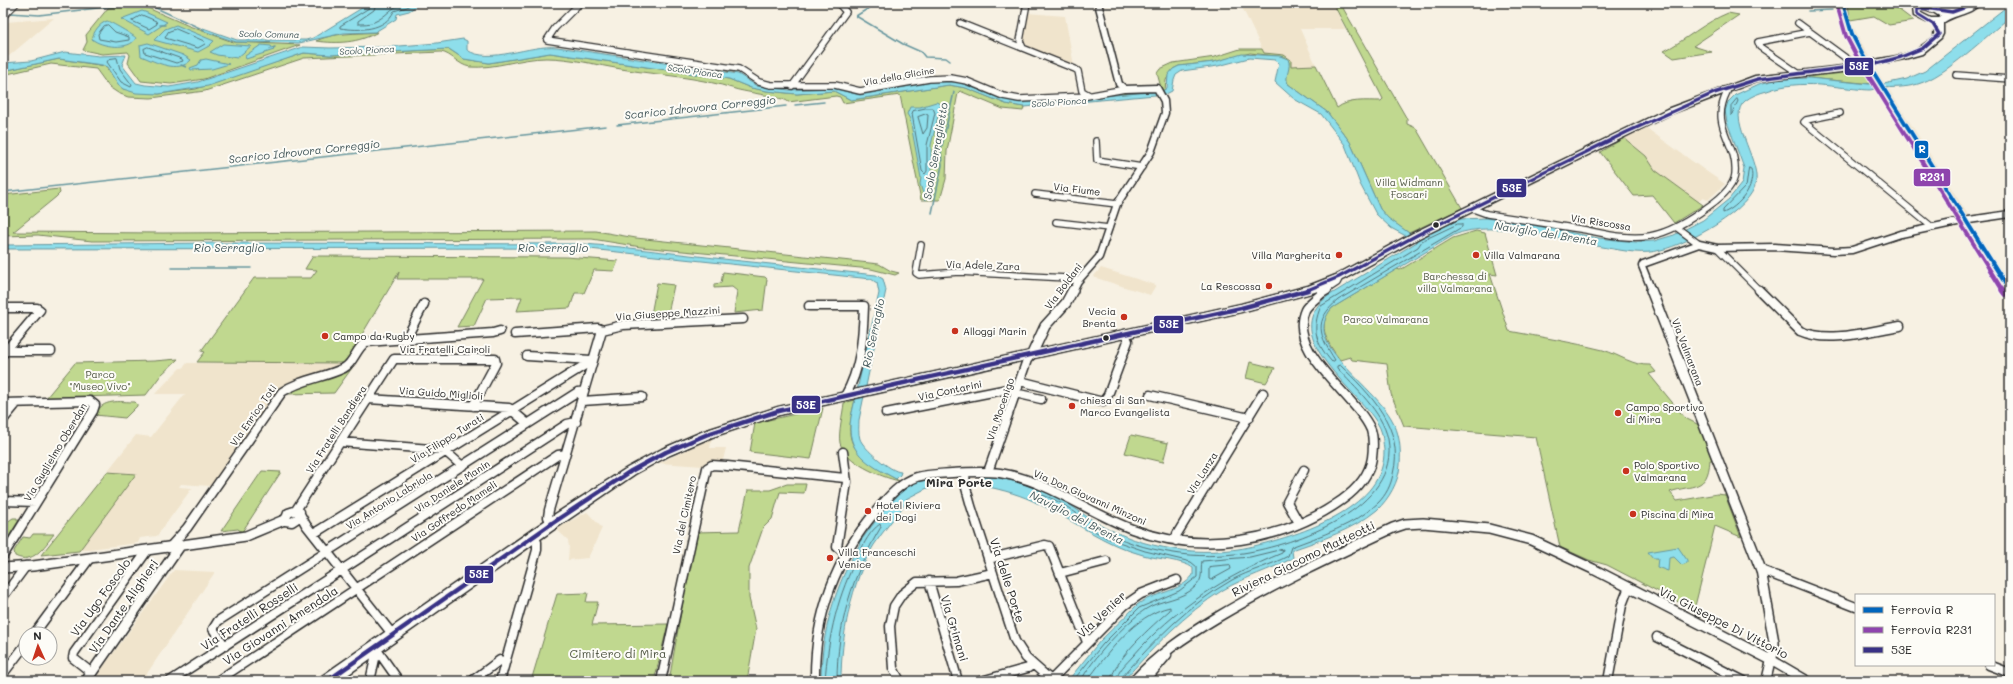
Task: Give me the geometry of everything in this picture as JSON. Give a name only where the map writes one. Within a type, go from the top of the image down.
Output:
[{"type":"main road","points":[[3,15],[14,3]]},
{"type":"main road","points":[[1976,4],[1967,11],[1941,22],[1926,19],[1917,14],[1919,5],[1934,10],[1956,11],[1976,4]]},
{"type":"main road","points":[[326,681],[376,649],[393,635],[551,524],[631,471],[689,442],[760,416],[848,395],[1317,291],[1413,237],[1473,209],[1633,128],[1724,90],[1755,79],[1868,65],[1915,53],[1937,38],[1939,34],[1941,22],[1934,10]]},
{"type":"street","name":"Via della Glicine","points":[[580,3],[555,28],[547,40],[739,69],[762,83],[792,86],[835,85],[863,92],[946,78],[970,82],[1002,95],[1022,100],[1116,93],[1125,89]]},
{"type":"street","points":[[792,86],[846,12],[846,10],[838,3]]},
{"type":"street","points":[[1023,48],[1020,38],[1026,3]]},
{"type":"street","points":[[1098,3],[1119,84],[1125,89]]},
{"type":"street","points":[[960,23],[1075,69],[1078,71],[1082,91],[1092,95]]},
{"type":"street","points":[[1798,23],[1858,66]]},
{"type":"street","points":[[1798,73],[1760,47],[1758,42],[1762,40],[1810,32]]},
{"type":"street","points":[[1956,75],[2010,79]]},
{"type":"street","name":"Via Boldani","points":[[1032,354],[1045,326],[1066,303],[1078,281],[1099,257],[1117,204],[1151,152],[1165,117],[1165,106],[1160,92],[1151,87],[1125,89]]},
{"type":"street","name":"Via Riscossa","points":[[1473,209],[1487,214],[1627,237],[1648,236],[1677,228],[1706,209],[1721,196],[1731,185],[1735,176],[1732,154],[1719,113],[1719,106],[1727,92],[1724,90]]},
{"type":"street","points":[[1840,113],[1806,120],[1804,122],[1932,227]]},
{"type":"street","points":[[1096,141],[1097,160],[1142,167]]},
{"type":"street","name":"Via Fiume","points":[[1035,194],[1117,204]]},
{"type":"street","points":[[1677,228],[1696,242],[1717,248],[1775,247],[1846,251],[1862,248],[1901,234],[1932,227],[2010,214]]},
{"type":"street","points":[[1056,222],[1108,228]]},
{"type":"street","name":"Via Valmarana","points":[[1696,242],[1646,262],[1642,266],[1761,570],[1774,642],[1774,651],[1771,660]]},
{"type":"street","name":"Via Adele Zara","points":[[921,245],[916,273],[919,275],[969,272],[1067,278],[1078,281]]},
{"type":"street","points":[[1717,248],[1800,331],[1808,336],[1846,334],[1900,326]]},
{"type":"street","name":"Via Don Giovanni Minzoni","points":[[815,681],[818,638],[824,608],[832,582],[846,551],[870,518],[909,480],[920,476],[988,472],[1001,473],[1042,486],[1071,498],[1122,526],[1136,531],[1176,540],[1206,543],[1237,542],[1265,535],[1299,523],[1330,508],[1359,486],[1369,469],[1373,448],[1371,432],[1367,423],[1314,358],[1302,337],[1302,317],[1317,291]]},
{"type":"street","points":[[406,339],[424,304]]},
{"type":"street","points":[[809,306],[864,306],[863,336],[855,374],[848,395]]},
{"type":"street","points":[[3,308],[37,308],[40,310],[4,353]]},
{"type":"street","name":"Via Giuseppe Mazzini","points":[[515,334],[598,328],[602,330],[623,325],[743,319]]},
{"type":"street","points":[[551,524],[548,517],[549,510],[602,330]]},
{"type":"street","name":"Via Enrico Toti","points":[[169,548],[187,528],[282,392],[291,386],[348,366],[361,346],[366,342],[493,333],[500,331]]},
{"type":"street","points":[[1019,384],[1103,402],[1108,396],[1128,344],[1125,334]]},
{"type":"street","points":[[4,353],[51,351]]},
{"type":"street","name":"Via Mocenigo","points":[[988,472],[1027,360],[1032,354]]},
{"type":"street","points":[[527,356],[593,360]]},
{"type":"street","name":"Via Fratelli Cairoli","points":[[394,359],[496,360],[496,363],[473,406]]},
{"type":"street","name":"Via Fratelli Bandiera","points":[[284,520],[288,513],[298,512],[340,442],[394,359]]},
{"type":"street","name":"Via Filippo Turati","points":[[313,534],[593,360]]},
{"type":"street","points":[[1019,384],[1041,399]]},
{"type":"street","name":"Via Contarini","points":[[886,414],[1019,384]]},
{"type":"street","name":"Via Antonio Labriola","points":[[225,646],[213,630],[218,621],[578,392],[584,390]]},
{"type":"street","name":"Via Lanza","points":[[1176,540],[1177,534],[1249,418],[1263,392]]},
{"type":"street","points":[[1150,395],[1249,418]]},
{"type":"street","points":[[582,401],[642,397]]},
{"type":"street","name":"Via Guido Miglioli","points":[[368,399],[512,409]]},
{"type":"street","name":"Via Guglielmo Oberdan","points":[[3,556],[93,411],[95,405],[90,401],[17,403]]},
{"type":"street","points":[[3,403],[17,403]]},
{"type":"street","points":[[3,420],[17,403]]},
{"type":"street","points":[[512,409],[528,424]]},
{"type":"street","name":"Via Daniele Manin","points":[[341,570],[567,424],[576,422]]},
{"type":"street","points":[[340,442],[446,450],[462,466]]},
{"type":"street","points":[[843,452],[845,478],[847,482],[837,547],[842,551],[846,551]]},
{"type":"street","name":"Via Goffredo Mameli","points":[[356,590],[558,455],[565,454]]},
{"type":"street","name":"Via del Cimitero","points":[[661,681],[707,468],[712,465],[727,466],[845,478]]},
{"type":"street","points":[[1299,523],[1287,500],[1304,470]]},
{"type":"street","name":"Via delle Porte","points":[[965,473],[967,492],[1015,641],[1032,665],[1052,681]]},
{"type":"street","points":[[3,501],[36,502]]},
{"type":"street","points":[[298,512],[356,590],[393,635]]},
{"type":"street","points":[[3,568],[147,551],[246,536],[284,520]]},
{"type":"street","name":"Via Giuseppe Di Vittorio","points":[[1403,524],[1423,523],[1489,529],[1523,537],[1562,553],[1771,660],[1807,681]]},
{"type":"street","name":"Riviera Giacomo Matteotti","points":[[1134,681],[1147,665],[1196,630],[1261,591],[1403,524]]},
{"type":"street","name":"Via Enrico Toti","points":[[180,546],[187,528]]},
{"type":"street","points":[[500,681],[537,550],[536,539],[534,537]]},
{"type":"street","points":[[988,558],[1047,545],[1050,547],[1087,642]]},
{"type":"street","name":"Via Dante Alighieri","points":[[89,677],[180,546]]},
{"type":"street","name":"Via Ugo Foscolo","points":[[89,677],[73,658],[74,653],[147,551]]},
{"type":"street","points":[[40,626],[90,558]]},
{"type":"street","points":[[1060,573],[1106,561]]},
{"type":"street","points":[[3,597],[26,566]]},
{"type":"street","name":"Via Fratelli Rosselli","points":[[170,681],[341,570]]},
{"type":"street","points":[[1761,570],[1855,607]]},
{"type":"street","points":[[900,681],[893,668],[890,626],[892,612],[898,600],[907,588],[917,582],[961,580],[993,573]]},
{"type":"street","name":"Via Venier","points":[[1052,681],[1087,642],[1134,598],[1177,580]]},
{"type":"street","name":"Via Grimani","points":[[929,581],[958,681]]},
{"type":"street","points":[[1608,681],[1622,605],[1629,587]]},
{"type":"street","name":"Via Giovanni Amendola","points":[[217,681],[356,590]]},
{"type":"street","name":"Riviera Giacomo Matteotti","points":[[1145,681],[1168,653],[1196,630]]},
{"type":"street","points":[[1657,637],[1744,681]]},
{"type":"street","points":[[370,681],[376,649]]},
{"type":"street","points":[[376,649],[399,681]]},
{"type":"street","points":[[4,673],[18,655]]},
{"type":"street","points":[[472,681],[500,660],[505,663]]},
{"type":"street","points":[[1766,681],[1771,660]]},
{"type":"street","points":[[1995,662],[2010,668]]},
{"type":"street","points":[[981,681],[1028,668],[1032,665]]},
{"type":"street","points":[[1992,666],[2010,673]]},
{"type":"shaded area","points":[[1240,3],[1333,3],[1345,29],[1300,29],[1316,65],[1291,66],[1291,60],[1287,57],[1264,53]]},
{"type":"shaded area","points":[[1837,3],[1848,3],[1853,26],[1871,61],[1863,63],[1853,50],[1841,24]]},
{"type":"shaded area","points":[[1027,13],[1065,16],[1074,66],[1029,49],[1027,45],[1022,44]]},
{"type":"shaded area","points":[[54,18],[9,56],[3,57],[3,25],[7,22]]},
{"type":"shaded area","points":[[1874,66],[1885,84],[1874,84],[1865,67]]},
{"type":"shaded area","points":[[1877,88],[1888,88],[1970,218],[1960,219]]},
{"type":"shaded area","points":[[1645,127],[1725,184],[1708,200],[1703,198],[1698,202],[1655,170],[1646,156],[1624,138]]},
{"type":"shaded area","points":[[1971,223],[2010,284],[2010,298],[1964,224]]},
{"type":"shaded area","points":[[1101,268],[1156,285],[1150,295],[1093,277]]},
{"type":"shaded area","points":[[187,363],[345,363],[289,382],[280,388],[211,486],[181,484],[179,487],[192,488],[157,536],[140,538],[138,543],[41,555],[136,435],[151,437],[185,394],[155,394],[180,368],[183,368]]},
{"type":"shaded area","points":[[712,438],[710,448],[726,448],[722,464],[704,464],[703,466],[659,463]]},
{"type":"shaded area","points":[[587,512],[602,528],[588,558],[568,560],[568,540],[556,529]]},
{"type":"shaded area","points":[[174,570],[215,572],[142,681],[93,681]]},
{"type":"green space","name":"Villa Widmann Foscari","points":[[1333,3],[1340,3],[1407,119],[1407,124],[1416,128],[1462,208],[1409,233],[1387,218],[1380,209],[1350,142],[1327,112],[1288,84],[1286,80],[1289,62],[1284,57],[1250,53],[1214,62],[1179,66],[1173,69],[1166,80],[1165,90],[1162,91],[1157,73],[1160,69],[1173,63],[1215,57],[1240,49],[1262,49],[1264,53],[1284,55],[1291,60],[1291,66],[1316,65],[1337,108],[1346,103],[1352,102],[1381,101],[1383,99]]},
{"type":"green space","points":[[1848,3],[1890,3],[1914,21],[1889,25],[1874,16],[1850,20]]},
{"type":"green space","points":[[141,5],[189,26],[233,42],[300,45],[204,79],[171,84],[141,81],[128,63],[130,55],[128,52],[102,54],[83,50],[87,42],[86,35],[108,8]]},
{"type":"green space","points":[[1728,13],[1739,15],[1693,46],[1712,52],[1674,58],[1664,51],[1711,21]]},
{"type":"green space","points":[[378,32],[370,36],[348,42],[316,41],[330,36]]},
{"type":"green space","points":[[449,49],[464,59],[489,63],[550,53],[729,79],[751,88],[767,91],[797,94],[834,91],[851,100],[949,85],[966,88],[1006,104],[1024,107],[1023,111],[1003,109],[960,91],[958,93],[947,151],[946,179],[940,200],[921,200],[900,95],[843,103],[840,97],[836,96],[788,102],[786,100],[707,82],[564,59],[536,58],[489,66],[470,67],[441,52],[304,58],[205,91],[151,98],[128,97],[118,93],[109,87],[96,69],[51,64],[3,75],[3,71],[59,59],[105,66],[123,89],[159,94],[196,89],[304,53],[330,55]]},
{"type":"green space","points":[[722,67],[738,70],[757,82],[832,85],[853,92],[929,80],[959,80],[1009,98],[1095,95],[1153,90],[1158,91],[1025,103],[1005,99],[968,84],[953,81],[940,81],[857,95],[832,87],[798,89],[761,86],[740,73],[720,70]]},
{"type":"green space","points":[[1865,67],[1874,84],[1809,78],[1806,74]]},
{"type":"green space","points":[[1624,138],[1646,156],[1655,170],[1703,205],[1674,223],[1652,195],[1634,196],[1600,152]]},
{"type":"green space","points":[[59,189],[60,193],[56,197],[13,232],[162,233],[596,231],[636,238],[879,264],[891,271],[899,273],[895,275],[871,269],[641,247],[592,239],[92,241],[38,235],[3,236],[3,195]]},
{"type":"green space","name":"Polo Sportivo Valmarana","points":[[1476,231],[1485,233],[1497,275],[1490,274],[1509,331],[1591,347],[1609,352],[1638,364],[1650,365],[1656,372],[1649,374],[1685,418],[1701,426],[1712,460],[1710,460],[1709,470],[1706,477],[1698,485],[1670,492],[1677,501],[1717,494],[1725,495],[1741,537],[1715,526],[1694,610],[1607,565],[1589,560],[1560,547],[1536,437],[1404,426],[1391,394],[1387,364],[1352,360],[1350,357],[1340,360],[1328,342],[1324,328],[1327,315],[1332,308],[1397,269],[1400,270],[1453,238]]},
{"type":"green space","points":[[313,256],[566,257],[618,261],[614,271],[594,270],[584,293],[575,293],[570,308],[517,311],[522,297],[487,298],[474,326],[457,327],[483,279],[397,279],[399,272],[345,363],[197,362],[205,352],[201,351],[254,278],[311,278],[317,270],[305,269]]},
{"type":"green space","points":[[723,272],[765,277],[767,279],[763,310],[734,313],[737,291],[732,287],[714,288],[714,284],[721,283]]},
{"type":"green space","points":[[657,283],[674,285],[667,319],[650,320]]},
{"type":"green space","name":"Parco \"Museo Vivo\"","points":[[178,359],[161,375],[146,395],[46,398],[75,363]]},
{"type":"green space","points":[[1250,362],[1275,368],[1266,383],[1246,378]]},
{"type":"green space","points":[[352,368],[334,393],[286,394],[289,390]]},
{"type":"green space","points":[[855,400],[850,423],[851,439],[854,446],[867,460],[880,470],[899,481],[865,468],[843,450],[840,443],[840,429],[844,403]]},
{"type":"green space","points":[[135,402],[137,406],[125,418],[95,415],[102,406],[107,403]]},
{"type":"green space","points":[[823,408],[811,459],[750,452],[755,423]]},
{"type":"green space","points":[[1131,435],[1168,443],[1163,462],[1125,453]]},
{"type":"green space","points":[[262,471],[281,472],[242,532],[238,529],[221,531]]},
{"type":"green space","points":[[107,472],[136,474],[79,551],[41,555]]},
{"type":"green space","points":[[787,484],[806,484],[804,493],[780,492],[772,519],[763,528],[749,568],[749,598],[756,629],[747,681],[669,681],[695,532],[739,531],[748,490],[770,490]]},
{"type":"green space","points":[[13,518],[17,518],[17,520],[19,520],[3,546],[4,526]]},
{"type":"green space","points":[[33,534],[54,534],[42,549],[33,556],[21,558],[15,556],[14,551],[23,537],[30,538]]},
{"type":"green space","name":"Cimitero di Mira","points":[[588,593],[586,602],[598,602],[592,625],[668,624],[654,681],[531,681],[557,594]]},
{"type":"water","points":[[370,3],[421,3],[409,11],[397,14],[396,19],[375,32],[344,33],[299,43],[236,42],[201,30],[203,28],[237,40],[306,40],[313,38]]},
{"type":"water","points":[[2010,4],[2010,17],[1966,55],[1941,73],[1918,84],[1904,87],[1869,90],[1805,84],[1793,85],[1780,87],[1747,99],[1740,108],[1739,117],[1744,138],[1756,172],[1756,181],[1752,192],[1744,203],[1731,214],[1702,233],[1686,241],[1661,250],[1641,252],[1591,245],[1530,232],[1489,229],[1470,230],[1454,235],[1332,308],[1324,325],[1325,336],[1329,345],[1345,366],[1384,408],[1396,429],[1400,447],[1400,465],[1398,477],[1393,489],[1386,501],[1377,510],[1358,523],[1336,534],[1292,550],[1293,558],[1231,585],[1209,599],[1182,620],[1123,681],[1074,681],[1070,678],[1100,641],[1137,605],[1151,597],[1174,589],[1188,581],[1193,575],[1193,568],[1183,563],[1129,551],[1103,539],[1033,501],[1012,493],[984,486],[982,480],[984,476],[1015,481],[1047,492],[1066,502],[1107,528],[1144,543],[1183,550],[1223,551],[1262,544],[1299,533],[1340,514],[1358,501],[1372,487],[1381,470],[1384,450],[1380,428],[1370,413],[1327,364],[1316,346],[1311,329],[1314,312],[1328,296],[1417,242],[1391,228],[1376,214],[1360,184],[1345,145],[1321,114],[1294,99],[1275,82],[1279,63],[1276,60],[1249,58],[1218,66],[1182,71],[1176,75],[1172,91],[1166,94],[1024,107],[1006,104],[966,88],[949,85],[851,100],[834,91],[797,94],[767,91],[751,88],[729,79],[550,53],[489,63],[464,59],[449,49],[330,55],[304,53],[208,86],[159,94],[136,93],[123,89],[118,85],[107,67],[102,65],[59,59],[3,71],[3,69],[8,66],[3,65],[3,63],[31,61],[65,52],[99,56],[126,55],[122,65],[136,83],[169,87],[198,82],[303,47],[387,47],[437,43],[463,39],[467,41],[467,50],[476,54],[498,55],[535,48],[557,47],[738,74],[757,86],[789,90],[832,88],[860,95],[933,82],[958,82],[999,98],[1020,103],[1162,91],[1167,88],[1168,75],[1173,69],[1179,66],[1214,62],[1242,54],[1280,56],[1288,59],[1289,62],[1287,78],[1288,84],[1327,112],[1350,142],[1380,209],[1388,218],[1409,233],[1422,237],[1460,219],[1486,218],[1518,222],[1598,238],[1636,242],[1654,241],[1674,235],[1703,220],[1729,199],[1742,183],[1744,168],[1727,122],[1725,111],[1728,102],[1735,95],[1759,84],[1779,79],[1809,78],[1879,85],[1907,79],[1925,71]]},
{"type":"water","points":[[142,11],[167,22],[149,34],[121,19]]},
{"type":"water","points":[[107,21],[136,38],[128,45],[122,46],[108,46],[96,42],[92,39],[94,33],[97,28]]},
{"type":"water","points":[[176,25],[214,41],[209,46],[198,52],[154,40],[165,29]]},
{"type":"water","points":[[148,43],[183,55],[191,60],[180,66],[167,66],[153,61],[141,56],[140,45]]},
{"type":"water","points":[[223,44],[251,46],[237,58],[217,55],[210,52]]},
{"type":"water","points":[[261,45],[271,46],[274,50],[246,59],[245,56]]},
{"type":"water","points":[[206,59],[229,64],[212,69],[191,70],[190,68],[198,65],[201,60]]},
{"type":"water","points":[[936,102],[941,104],[931,145],[931,172],[925,200],[920,184],[921,178],[910,119],[907,114],[910,107],[920,107]]},
{"type":"water","name":"Rio Serraglio","points":[[216,243],[584,244],[876,275],[883,279],[886,290],[859,420],[859,434],[862,443],[866,448],[884,464],[896,471],[901,472],[900,475],[896,479],[876,468],[861,456],[855,448],[850,429],[851,417],[879,293],[877,283],[871,279],[580,248],[3,249],[3,245]]},
{"type":"water","points":[[934,480],[937,481],[937,485],[925,489],[906,499],[906,503],[874,545],[859,576],[853,593],[845,628],[841,664],[841,681],[821,681],[827,627],[831,610],[843,576],[860,544],[859,543],[878,518],[892,501],[916,481]]},
{"type":"water","points":[[1678,547],[1687,560],[1687,563],[1682,565],[1674,557],[1669,558],[1668,571],[1657,567],[1658,558],[1653,558],[1648,552]]},
{"type":"waterway","name":"Scolo Comuna","points":[[10,13],[39,15],[139,3]]},
{"type":"waterway","name":"Scolo Comuna","points":[[145,3],[204,30]]},
{"type":"waterway","name":"Scolo Serraglietto","points":[[877,3],[856,16],[903,44],[921,52],[925,57],[946,58],[950,61]]},
{"type":"waterway","points":[[1808,11],[1832,10]]},
{"type":"waterway","points":[[160,25],[165,25]]},
{"type":"waterway","points":[[270,49],[275,47]]},
{"type":"waterway","points":[[181,65],[186,67]]},
{"type":"waterway","name":"Scolo Serraglietto","points":[[932,213],[942,165],[941,150],[954,92]]},
{"type":"waterway","name":"Scarico Idrovora Correggio","points":[[795,105],[824,102]]},
{"type":"waterway","name":"Scarico Idrovora Correggio","points":[[617,125],[786,106]]},
{"type":"waterway","name":"Scarico Idrovora Correggio","points":[[3,192],[606,126]]},
{"type":"waterway","name":"Scolo Serraglietto","points":[[172,268],[251,268]]},
{"type":"rail line","name":"R","points":[[1843,3],[1852,34],[1862,54],[2010,291]]},
{"type":"rail line","name":"R231","points":[[1837,5],[1846,36],[1857,57],[2005,294]]},
{"type":"transit line","name":"53E","points":[[327,681],[551,524],[631,471],[666,452],[708,434],[778,411],[1241,308],[1311,289],[1352,271],[1419,234],[1509,189],[1692,102],[1736,85],[1758,79],[1875,64],[1901,57],[1923,48],[1939,34],[1933,24],[1917,14],[1917,9],[1926,8],[1952,12],[1977,3]]},
{"type":"place","name":"Villa Margherita","points":[[1339,255]]},
{"type":"place","name":"Villa Valmarana","points":[[1476,255]]},
{"type":"place","name":"La Rescossa","points":[[1269,286]]},
{"type":"place","name":"Vecia Brenta","points":[[1124,317]]},
{"type":"place","name":"Alloggi Marin","points":[[955,331]]},
{"type":"place","name":"Campo da Rugby","points":[[325,336]]},
{"type":"place","name":"chiesa di San Marco Evangelista","points":[[1072,406]]},
{"type":"place","name":"Campo Sportivo di Mira","points":[[1618,413]]},
{"type":"place","name":"Polo Sportivo Valmarana","points":[[1626,471]]},
{"type":"place","name":"Hotel Riviera dei Dogi","points":[[868,511]]},
{"type":"place","name":"Piscina di Mira","points":[[1633,514]]},
{"type":"place","name":"Villa Franceschi Venice","points":[[830,558]]},
{"type":"district","name":"Mira Porte","points":[[959,482]]},
{"type":"water label","name":"Scolo Pionca","points":[[367,50]]},
{"type":"water label","name":"Scolo Pionca","points":[[695,71]]},
{"type":"water label","name":"Scolo Pionca","points":[[1059,102]]},
{"type":"water label","name":"Naviglio del Brenta","points":[[1546,233]]},
{"type":"water label","name":"Naviglio del Brenta","points":[[1077,517]]},
{"type":"park label","name":"Barchessa di villa Valmarana","points":[[1455,282]]},
{"type":"park label","name":"Parco Valmarana","points":[[1386,319]]}]
